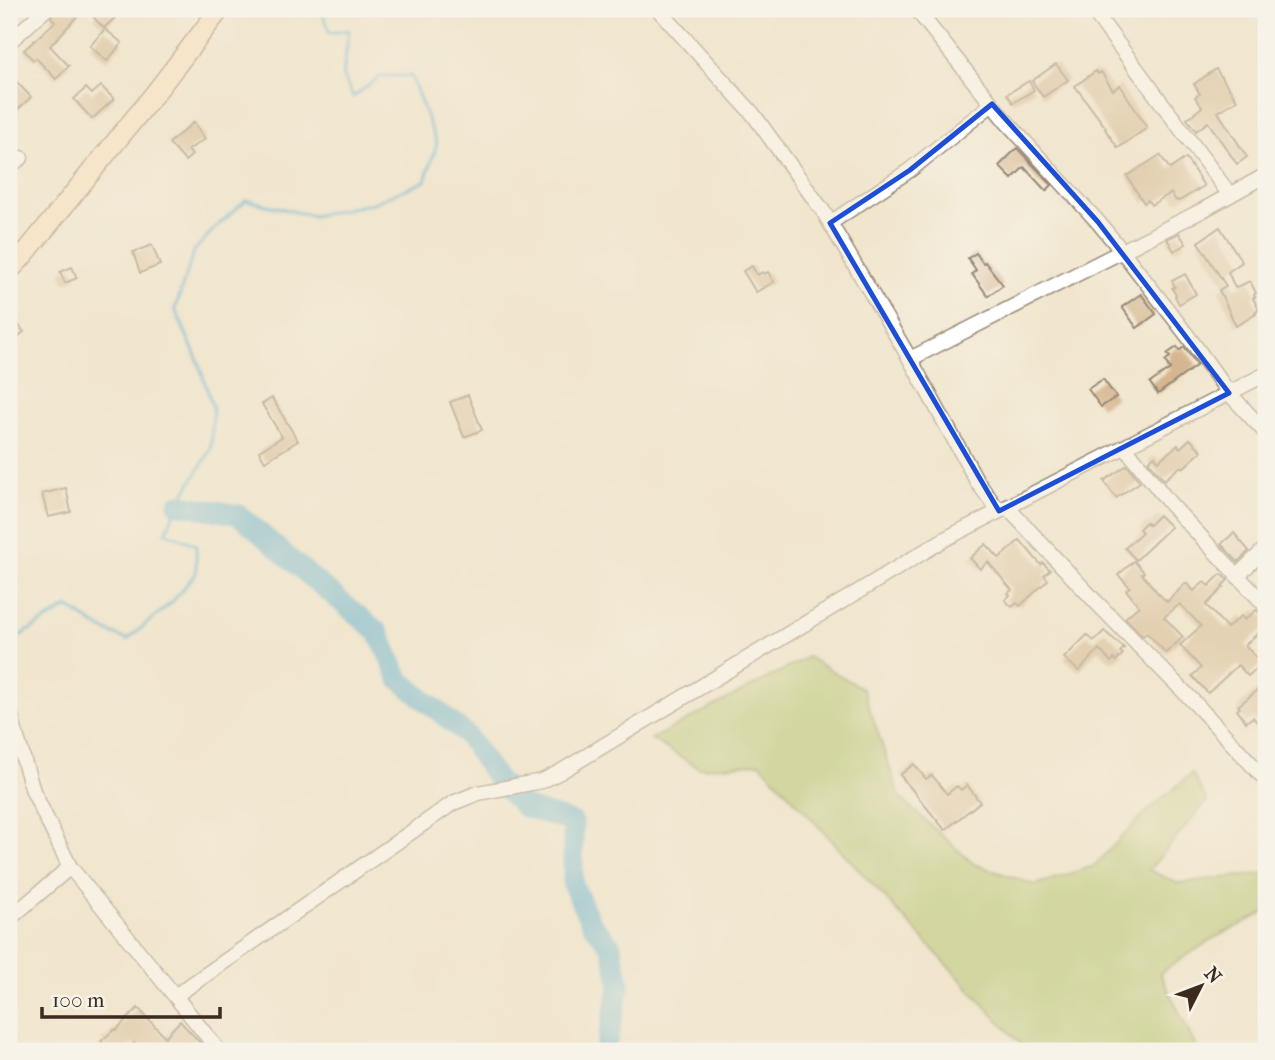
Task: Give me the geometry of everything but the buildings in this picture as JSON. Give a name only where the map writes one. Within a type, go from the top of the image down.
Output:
[{"type":"main road","points":[[9,259],[208,9]]},
{"type":"main road","points":[[9,271],[152,97],[220,9]]},
{"type":"street","points":[[9,43],[46,9]]},
{"type":"street","points":[[658,9],[753,114],[830,223],[910,359],[978,483],[1194,701],[1266,780]]},
{"type":"street","points":[[915,9],[992,104],[1122,251],[1229,393],[1266,433]]},
{"type":"street","points":[[1092,9],[1230,195]]},
{"type":"street","points":[[830,223],[910,170],[992,104]]},
{"type":"street","points":[[910,359],[1266,175]]},
{"type":"street","points":[[175,996],[453,803],[478,793],[542,780],[560,772],[945,539],[1266,374]]},
{"type":"street","points":[[1125,447],[1171,505],[1266,606]]},
{"type":"street","points":[[1237,576],[1266,548]]},
{"type":"street","points":[[9,706],[33,791],[71,867],[219,1051]]},
{"type":"street","points":[[9,919],[71,867]]},
{"type":"highlighted area","points":[[992,104],[1098,222],[1229,393],[999,511],[830,223],[910,170]]},
{"type":"green space","points":[[808,657],[863,689],[900,798],[974,864],[1035,885],[1094,866],[1142,816],[1192,773],[1207,801],[1149,870],[1177,883],[1266,873],[1266,912],[1214,938],[1160,973],[1198,1051],[1027,1051],[760,763],[699,768],[651,739]]},
{"type":"waterway","points":[[16,638],[68,607],[100,628],[127,640],[172,602],[196,573],[196,545],[166,532],[178,504],[211,449],[213,408],[198,361],[175,309],[194,251],[246,200],[313,216],[373,203],[425,181],[437,144],[411,76],[381,76],[353,97],[343,75],[349,30],[330,33],[321,9]]},
{"type":"waterway","points":[[178,504],[239,515],[378,632],[399,679],[466,734],[497,779],[524,807],[573,822],[573,885],[591,923],[611,946],[620,985],[605,1051]]}]
